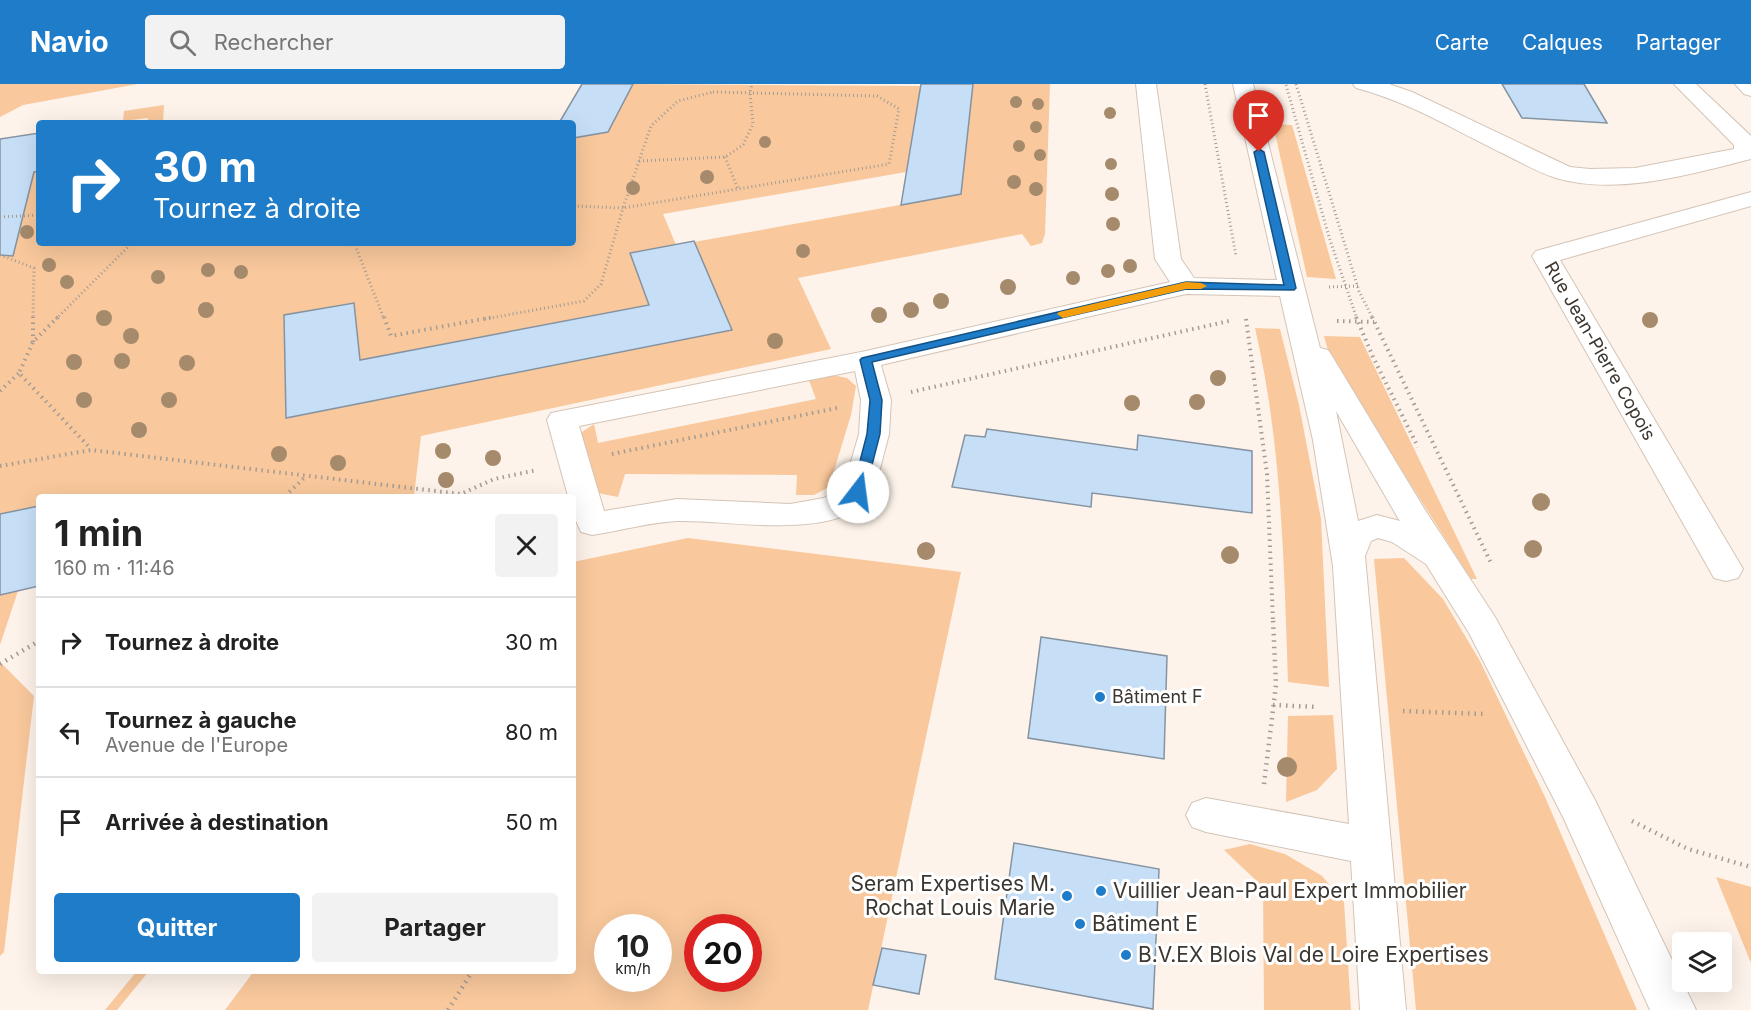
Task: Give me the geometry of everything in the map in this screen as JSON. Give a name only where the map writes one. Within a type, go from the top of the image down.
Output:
[{"type":"street","points":[[1146,84],[1168,259],[1186,286]]},
{"type":"street","points":[[1243,84],[1328,440],[1348,557],[1383,1010]]},
{"type":"street","points":[[1363,84],[1412,100],[1491,140],[1566,173],[1593,176],[1645,175],[1744,154],[1749,144],[1684,84]]},
{"type":"street","points":[[1745,84],[1751,90]]},
{"type":"street","name":"Rue Jean-Pierre Copois","points":[[1725,569],[1545,256],[1751,199]]},
{"type":"street","points":[[866,360],[876,400],[873,434],[858,492],[832,508],[790,515],[677,510],[592,524],[562,420],[866,360],[1186,286],[1290,288]]},
{"type":"street","points":[[1299,324],[1439,558],[1483,626],[1581,812],[1673,1010]]},
{"type":"street","points":[[1348,557],[1358,533],[1377,526],[1404,534],[1439,558]]},
{"type":"street","points":[[1206,815],[1369,846]]},
{"type":"path","points":[[639,161],[725,157],[743,146],[753,124],[750,93],[752,84]]},
{"type":"path","points":[[1205,84],[1238,266]]},
{"type":"path","points":[[1296,84],[1359,291],[1495,571]]},
{"type":"path","points":[[1286,85],[1324,226],[1360,328],[1423,456]]},
{"type":"path","points":[[357,246],[391,336],[584,301],[601,284],[623,208],[651,126],[678,100],[713,92],[877,96],[899,109],[889,165],[623,208],[576,206]]},
{"type":"path","points":[[725,157],[738,189]]},
{"type":"path","points":[[0,216],[36,215]]},
{"type":"path","points":[[0,391],[19,373],[33,342],[129,246]]},
{"type":"path","points":[[0,255],[34,268],[33,342]]},
{"type":"path","points":[[463,494],[494,479],[876,400],[1246,317],[1267,474],[1276,685],[1264,783],[1263,826]]},
{"type":"path","points":[[19,373],[92,450]]},
{"type":"path","points":[[0,465],[92,450],[452,494]]},
{"type":"path","points":[[287,494],[304,477]]},
{"type":"path","points":[[0,663],[36,643]]},
{"type":"path","points":[[1274,705],[1531,716]]},
{"type":"path","points":[[1581,812],[1592,802],[1688,849],[1751,867]]},
{"type":"path","points":[[448,1010],[470,974]]},
{"type":"shaded area","points":[[0,84],[138,84],[23,105],[0,117]]},
{"type":"shaded area","points":[[633,84],[921,86],[906,172],[663,214],[676,245],[630,253],[649,305],[360,360],[354,303],[284,315],[286,417],[731,330],[694,242],[961,194],[973,84],[1050,84],[1045,234],[1042,243],[1031,246],[1022,234],[798,278],[831,349],[421,436],[414,494],[36,494],[36,587],[18,591],[0,645],[0,198],[29,193],[36,172],[36,246],[576,246],[576,137],[608,132]]},
{"type":"shaded area","points":[[164,105],[163,120],[148,120],[148,118],[123,120],[124,111]]},
{"type":"shaded area","points":[[1273,124],[1292,125],[1336,279],[1307,277]]},
{"type":"shaded area","points":[[1255,328],[1280,329],[1299,405],[1321,519],[1329,687],[1288,682],[1283,549],[1276,460],[1264,372]]},
{"type":"shaded area","points":[[1324,336],[1360,337],[1477,579],[1471,579],[1330,358]]},
{"type":"shaded area","points":[[827,374],[847,378],[856,386],[851,415],[829,487],[814,495],[796,495],[797,475],[625,474],[618,497],[598,493],[579,434],[594,424],[598,443],[816,399],[808,378]]},
{"type":"shaded area","points":[[688,538],[961,572],[868,1010],[225,1010],[252,974],[576,974],[576,561]]},
{"type":"shaded area","points":[[1404,558],[1443,599],[1480,661],[1545,797],[1637,1010],[1416,1010],[1374,559]]},
{"type":"shaded area","points":[[0,662],[34,696],[4,952],[0,956]]},
{"type":"shaded area","points":[[1333,715],[1337,769],[1317,790],[1286,802],[1288,716]]},
{"type":"shaded area","points":[[1250,844],[1285,854],[1322,876],[1344,902],[1351,1010],[1264,1010],[1263,887],[1224,850]]},
{"type":"shaded area","points":[[1716,877],[1751,887],[1751,963]]},
{"type":"shaded area","points":[[135,974],[147,974],[117,1010],[105,1010]]},
{"type":"building","points":[[582,84],[633,84],[608,132],[576,137],[576,120],[561,120]]},
{"type":"building","points":[[921,84],[973,84],[961,194],[901,205]]},
{"type":"building","points":[[1502,84],[1584,84],[1607,123],[1522,118]]},
{"type":"building","points":[[36,133],[36,172],[34,172],[13,256],[0,255],[0,139]]},
{"type":"building","points":[[694,241],[732,330],[286,418],[284,315],[354,303],[360,360],[649,305],[630,253]]},
{"type":"building","points":[[987,429],[1137,450],[1138,435],[1252,451],[1252,513],[1092,493],[1091,507],[952,487],[965,435],[985,437]]},
{"type":"building","points":[[36,507],[36,587],[0,595],[0,514]]},
{"type":"building","name":"Bâtiment F","points":[[1041,637],[1167,656],[1164,759],[1028,738]]},
{"type":"building","name":"Bâtiment E","points":[[1014,843],[1159,869],[1153,1009],[995,979]]},
{"type":"building","points":[[882,948],[926,955],[919,994],[873,985]]},
{"type":"slow traffic","points":[[1063,314],[1186,286],[1201,286]]},
{"type":"place","name":"Bâtiment F","points":[[1100,697]]},
{"type":"place","name":"Vuillier Jean-Paul Expert Immobilier","points":[[1101,891]]},
{"type":"place","name":"Seram Expertises M. Rochat Louis Marie","points":[[1067,896]]},
{"type":"place","name":"Bâtiment E","points":[[1080,924]]},
{"type":"place","name":"B.V.EX Blois Val de Loire Expertises","points":[[1126,955]]},
{"type":"route","points":[[858,492],[873,434],[876,400],[866,360],[1186,286],[1290,288],[1259,152]]}]
